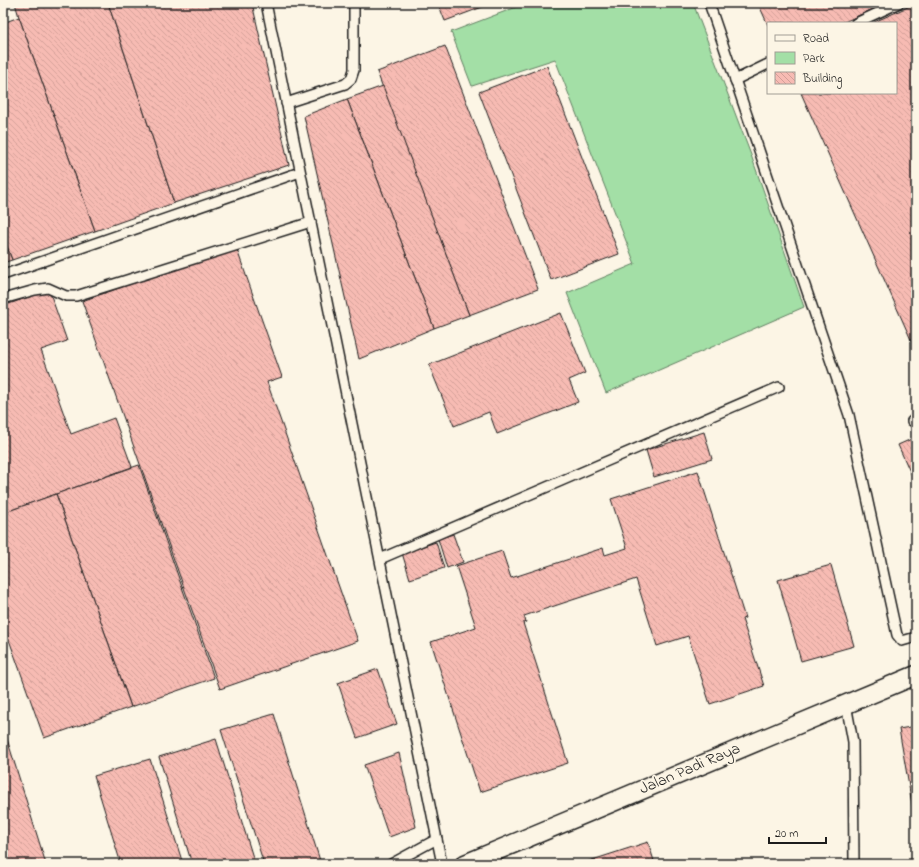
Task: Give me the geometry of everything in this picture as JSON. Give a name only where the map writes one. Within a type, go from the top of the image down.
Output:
[{"type":"street","name":"Jalan Padi Raya","points":[[465,864],[916,675]]},
{"type":"lane","points":[[266,3],[442,864]]},
{"type":"lane","points":[[286,103],[345,84],[351,79],[354,70],[354,3]]},
{"type":"lane","points":[[709,3],[849,415],[897,635],[902,641],[916,637]]},
{"type":"lane","points":[[858,22],[899,3]]},
{"type":"lane","points":[[735,80],[767,64]]},
{"type":"lane","points":[[3,275],[300,172]]},
{"type":"lane","points":[[3,299],[48,288],[66,296],[76,296],[311,222]]},
{"type":"lane","points":[[380,560],[498,507],[779,387]]},
{"type":"lane","points":[[846,704],[853,742],[854,864]]},
{"type":"lane","points":[[391,864],[437,839]]},
{"type":"green space","points":[[527,3],[693,3],[751,155],[804,307],[606,393],[567,293],[635,264],[555,59],[472,86],[451,32]]},
{"type":"building","points":[[15,3],[108,3],[174,203],[95,231]]},
{"type":"building","points":[[108,3],[252,3],[289,165],[174,203]]},
{"type":"building","points":[[438,3],[493,3],[445,21]]},
{"type":"building","points":[[758,3],[887,3],[844,22],[767,23]]},
{"type":"building","points":[[912,5],[916,14],[916,351],[801,94],[897,94],[897,22],[874,22]]},
{"type":"building","points":[[19,17],[95,231],[12,260],[3,236],[3,23]]},
{"type":"building","points":[[445,46],[538,289],[469,315],[377,72]]},
{"type":"building","points":[[547,66],[619,254],[551,280],[479,92]]},
{"type":"building","points":[[383,86],[469,315],[434,328],[347,99]]},
{"type":"building","points":[[347,99],[434,328],[359,359],[304,116]]},
{"type":"building","points":[[3,236],[12,260],[3,263]]},
{"type":"building","points":[[236,247],[282,377],[267,382],[358,641],[220,689],[82,301]]},
{"type":"building","points":[[49,290],[67,341],[41,350],[71,434],[114,418],[132,467],[3,513],[3,306]]},
{"type":"building","points":[[561,313],[585,373],[569,380],[578,402],[497,434],[489,412],[454,426],[429,365]]},
{"type":"building","points":[[704,432],[712,459],[654,477],[646,450]]},
{"type":"building","points":[[916,437],[916,485],[898,445]]},
{"type":"building","points":[[139,465],[214,678],[131,707],[56,494]]},
{"type":"building","points":[[698,471],[745,618],[742,619],[764,686],[710,704],[688,636],[657,646],[636,579],[524,616],[526,622],[523,623],[568,763],[480,792],[431,642],[476,627],[456,566],[502,551],[511,578],[603,548],[605,555],[627,548],[611,499]]},
{"type":"building","points":[[56,494],[131,707],[44,738],[3,623],[3,513]]},
{"type":"building","points":[[453,534],[463,562],[447,568],[438,539]]},
{"type":"building","points":[[436,542],[444,568],[410,579],[402,553]]},
{"type":"building","points":[[831,565],[854,646],[801,661],[778,580]]},
{"type":"building","points":[[378,669],[397,724],[357,738],[338,683]]},
{"type":"building","points":[[274,714],[321,864],[264,864],[221,730]]},
{"type":"building","points":[[3,726],[46,864],[3,864]]},
{"type":"building","points":[[916,726],[916,827],[899,729]]},
{"type":"building","points":[[216,739],[255,864],[192,864],[159,757]]},
{"type":"building","points":[[399,753],[416,827],[389,837],[364,765]]},
{"type":"building","points":[[150,759],[183,864],[121,864],[94,776]]},
{"type":"building","points":[[648,842],[655,864],[580,864]]}]
